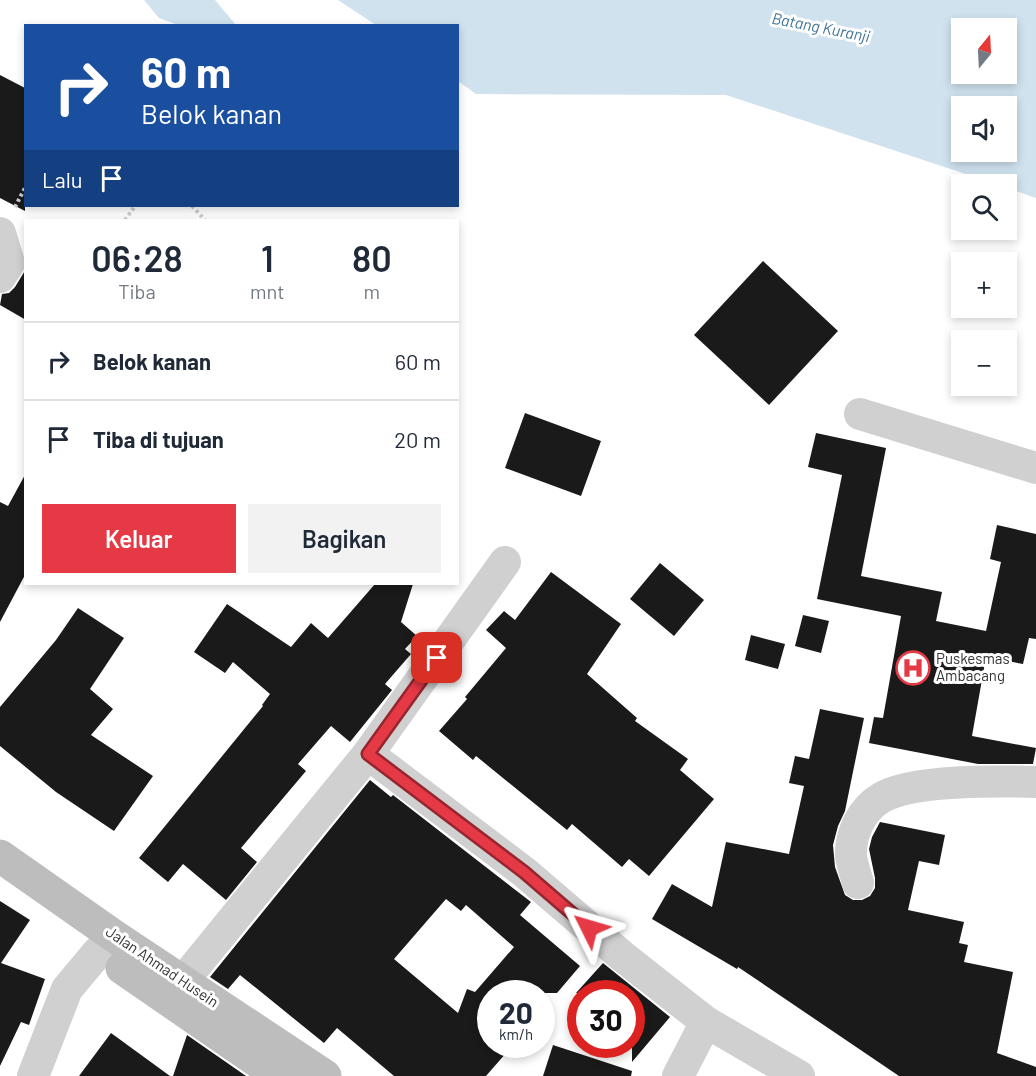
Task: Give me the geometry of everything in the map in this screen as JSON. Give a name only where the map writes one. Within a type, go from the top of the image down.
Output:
[{"type":"main road","name":"Jalan Ahmad Husein","points":[[0,856],[114,936],[325,1076]]},
{"type":"main road","name":"Jalan Ahmad Husein","points":[[0,882],[279,1076]]},
{"type":"street","points":[[0,232],[9,263],[0,277]]},
{"type":"street","points":[[860,414],[1036,468]]},
{"type":"street","points":[[183,981],[368,754],[505,562]]},
{"type":"street","points":[[368,754],[524,872],[622,956],[706,1022],[799,1076]]},
{"type":"street","points":[[858,883],[851,857],[858,823],[868,808],[882,797],[929,785],[994,781],[1036,782]]},
{"type":"street","points":[[33,1076],[67,989],[98,952]]},
{"type":"street","points":[[678,1076],[706,1022]]},
{"type":"path","points":[[193,207],[204,219]]},
{"type":"water","points":[[144,0],[215,0],[235,24],[175,24],[159,18]]},
{"type":"water","name":"Batang Kuranji","points":[[338,0],[1036,0],[1036,198],[1017,191],[1017,174],[966,174],[726,95],[476,94],[459,82],[459,24],[374,24]]},
{"type":"building","points":[[0,75],[24,87],[25,211],[0,198]]},
{"type":"building","points":[[763,261],[838,331],[769,405],[694,335]]},
{"type":"building","points":[[24,272],[24,319],[0,305],[2,294],[9,293]]},
{"type":"building","points":[[525,413],[601,441],[581,496],[505,468]]},
{"type":"building","points":[[816,433],[886,448],[861,576],[942,592],[936,621],[986,631],[1001,562],[990,559],[997,525],[1036,534],[1036,639],[1029,638],[1023,664],[986,657],[972,736],[1036,748],[1033,764],[978,764],[869,743],[874,717],[883,718],[901,616],[817,599],[842,475],[808,467]]},
{"type":"building","points":[[24,477],[24,577],[0,622],[0,502],[8,506]]},
{"type":"building","points":[[660,563],[704,600],[674,636],[630,599]]},
{"type":"building","points":[[551,572],[621,624],[587,674],[637,718],[635,721],[688,759],[680,770],[714,799],[649,876],[629,859],[622,867],[572,824],[567,830],[476,756],[473,760],[439,731],[506,648],[486,630],[504,611],[515,620]]},
{"type":"building","points":[[374,585],[413,585],[401,622],[417,636],[405,649],[411,654],[385,684],[392,690],[350,742],[331,726],[298,764],[306,771],[241,848],[257,862],[226,900],[183,864],[168,882],[139,858],[263,706],[270,694],[233,662],[225,673],[194,652],[227,604],[291,647],[311,623],[328,638]]},
{"type":"building","points":[[78,608],[124,638],[90,689],[113,709],[91,735],[153,776],[114,831],[56,792],[0,746],[0,707],[56,640]]},
{"type":"building","points":[[803,615],[829,621],[821,653],[795,646]]},
{"type":"building","points":[[751,635],[785,644],[778,669],[745,660]]},
{"type":"building","points":[[820,709],[864,718],[845,811],[833,845],[835,867],[845,895],[853,900],[862,900],[870,896],[875,888],[869,849],[880,822],[945,835],[939,865],[919,861],[908,910],[964,922],[959,943],[968,945],[964,962],[1013,972],[997,1053],[1036,1067],[1036,1076],[899,1076],[738,967],[737,969],[652,919],[672,884],[712,907],[726,842],[789,854],[804,786],[789,783],[795,756],[809,759]]},
{"type":"building","points":[[370,780],[391,797],[393,795],[531,902],[520,915],[580,966],[557,993],[555,993],[555,980],[485,980],[514,947],[466,905],[461,911],[446,899],[394,959],[458,1013],[467,989],[475,992],[477,990],[477,1058],[502,1058],[486,1076],[394,1076],[337,1028],[324,1043],[240,975],[228,989],[210,977]]},
{"type":"building","points":[[0,901],[30,920],[1,963],[45,979],[29,1025],[21,1022],[0,1066]]},
{"type":"building","points":[[603,963],[624,980],[588,980]]},
{"type":"building","points":[[645,997],[670,1017],[645,1047]]},
{"type":"building","points":[[111,1033],[170,1076],[79,1076]]},
{"type":"building","points":[[187,1035],[246,1076],[173,1076]]},
{"type":"building","points":[[555,1046],[567,1050],[567,1058],[592,1058],[632,1071],[631,1076],[543,1076],[549,1058],[555,1058]]},
{"type":"place","name":"Puskesmas Ambacang","points":[[913,668]]},
{"type":"route","points":[[437,658],[368,754],[524,872],[589,928]]}]
